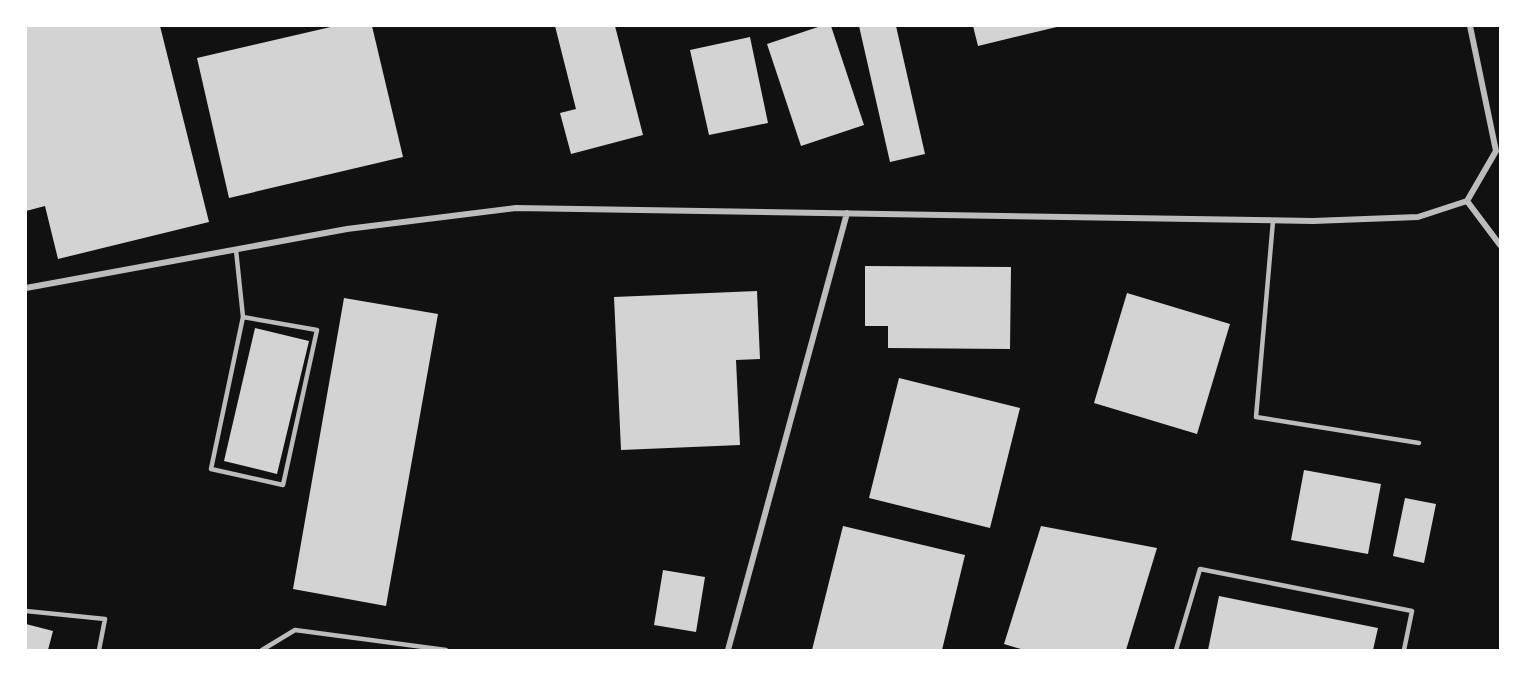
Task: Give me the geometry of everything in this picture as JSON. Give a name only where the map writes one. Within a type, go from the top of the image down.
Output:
[{"type":"street","points":[[26,288],[347,229],[516,208],[1274,221],[1418,217],[1467,201],[1496,151],[1470,26]]},
{"type":"street","points":[[1467,201],[1500,245]]},
{"type":"street","points":[[728,651],[847,213]]},
{"type":"lane","points":[[1274,221],[1256,417],[1419,444]]},
{"type":"lane","points":[[236,249],[243,317],[211,469],[283,484],[317,330],[243,317]]},
{"type":"lane","points":[[1176,651],[1200,569],[1412,611],[1404,651]]},
{"type":"lane","points":[[26,611],[105,620],[99,651]]},
{"type":"lane","points":[[262,651],[295,630],[446,651]]},
{"type":"building","points":[[26,26],[160,26],[209,222],[58,259],[45,206],[26,211]]},
{"type":"building","points":[[335,26],[372,26],[403,157],[229,198],[197,58]]},
{"type":"building","points":[[555,26],[615,26],[643,135],[571,154],[560,113],[576,109]]},
{"type":"building","points":[[821,26],[831,26],[864,125],[801,146],[767,44]]},
{"type":"building","points":[[859,26],[896,26],[925,154],[890,162]]},
{"type":"building","points":[[973,26],[1061,26],[978,46]]},
{"type":"building","points":[[750,37],[768,123],[709,135],[690,50]]},
{"type":"building","points":[[865,266],[1011,267],[1010,349],[888,348],[888,326],[865,326]]},
{"type":"building","points":[[757,291],[760,359],[736,360],[740,445],[621,450],[614,297]]},
{"type":"building","points":[[1127,293],[1230,324],[1197,434],[1094,403]]},
{"type":"building","points":[[344,298],[438,314],[386,606],[293,589]]},
{"type":"building","points":[[255,328],[309,341],[277,474],[224,461]]},
{"type":"building","points":[[899,378],[1020,408],[990,528],[869,498]]},
{"type":"building","points":[[1304,470],[1381,484],[1368,554],[1291,540]]},
{"type":"building","points":[[1405,498],[1436,504],[1424,563],[1393,556]]},
{"type":"building","points":[[843,526],[965,555],[942,650],[812,650]]},
{"type":"building","points":[[1041,526],[1157,548],[1126,650],[1024,650],[1004,644]]},
{"type":"building","points":[[663,570],[705,577],[696,632],[654,625]]},
{"type":"building","points":[[1219,596],[1378,628],[1373,650],[1208,650]]},
{"type":"building","points":[[26,624],[53,631],[48,650],[26,650]]}]
